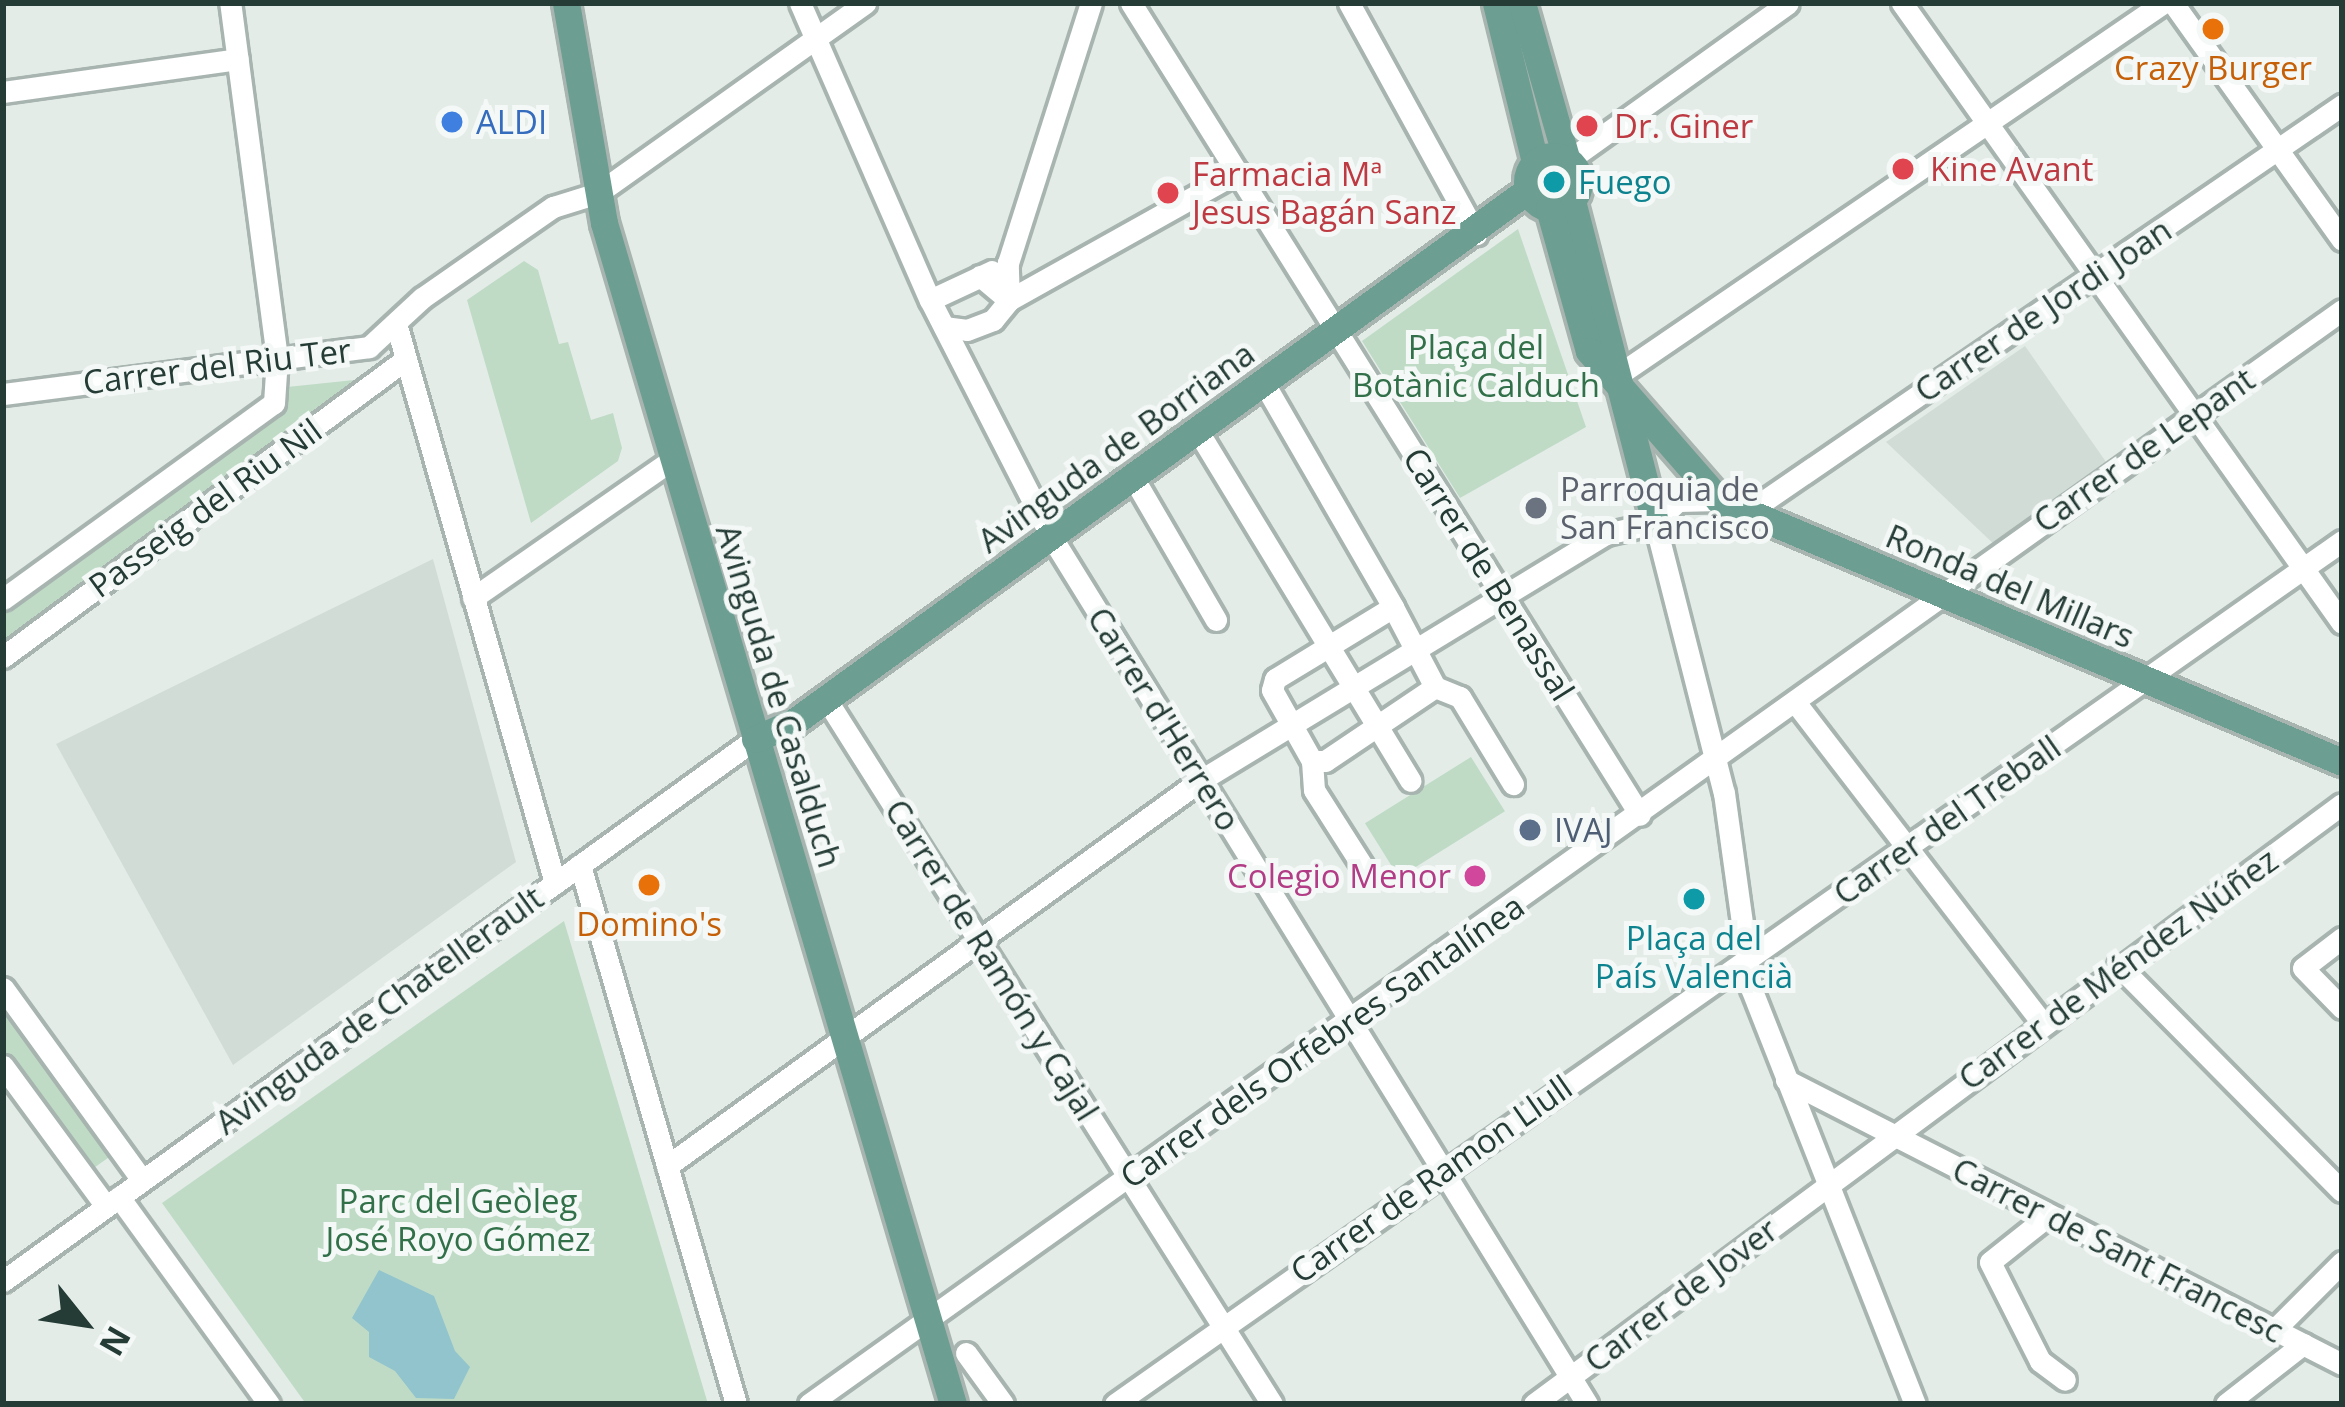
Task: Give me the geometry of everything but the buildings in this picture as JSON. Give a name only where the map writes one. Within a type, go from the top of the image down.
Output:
[{"type":"main road","name":"Avinguda de Casalduch","points":[[566,3],[598,194],[670,461],[953,1404]]},
{"type":"main road","points":[[1496,3],[1539,195],[1615,376],[1655,523]]},
{"type":"main road","points":[[1522,3],[1567,159],[1579,172],[1539,195]]},
{"type":"main road","points":[[1539,195],[1567,159]]},
{"type":"main road","name":"Avinguda de Borriana","points":[[755,739],[826,699],[1477,234],[1539,195]]},
{"type":"main road","points":[[1615,376],[1719,500]]},
{"type":"main road","name":"Ronda del Millars","points":[[1719,500],[2342,762]]},
{"type":"street","points":[[230,3],[277,358]]},
{"type":"street","name":"Carrer d'Herrero","points":[[800,3],[930,301],[1052,538],[1587,1404]]},
{"type":"street","name":"Carrer del Riu Ter","points":[[3,394],[369,347],[397,327],[422,298],[553,207],[598,194],[865,3]]},
{"type":"street","points":[[1009,300],[1008,263],[1091,3]]},
{"type":"street","name":"Carrer de Benassal","points":[[1131,3],[1640,815]]},
{"type":"street","points":[[1349,3],[1477,234]]},
{"type":"street","points":[[1567,159],[1788,3]]},
{"type":"street","points":[[1902,3],[2342,623]]},
{"type":"street","points":[[1615,376],[2168,3],[2342,240]]},
{"type":"street","points":[[3,92],[238,59]]},
{"type":"street","name":"Carrer de Jordi Joan","points":[[1745,514],[2342,105]]},
{"type":"street","points":[[944,327],[967,330],[994,320],[1009,300],[1238,172]]},
{"type":"street","points":[[930,301],[1008,263]]},
{"type":"street","points":[[980,276],[1009,300]]},
{"type":"street","name":"Carrer de Lepant","points":[[1715,761],[2342,310]]},
{"type":"street","points":[[397,327],[555,883]]},
{"type":"street","name":"Passeig del Riu Nil","points":[[3,599],[274,403],[277,358]]},
{"type":"street","name":"Passeig del Riu Nil","points":[[3,657],[406,359]]},
{"type":"street","points":[[1265,385],[1418,648],[1435,686],[1460,697],[1513,784]]},
{"type":"street","points":[[1198,433],[1411,781]]},
{"type":"street","points":[[472,598],[670,461]]},
{"type":"street","points":[[1134,479],[1216,620]]},
{"type":"street","points":[[667,1166],[1201,779],[1606,534],[1655,523],[1678,501],[1719,500]]},
{"type":"street","points":[[1655,523],[1715,761],[1750,957],[1751,988],[1915,1404]]},
{"type":"street","name":"Carrer del Treball","points":[[1750,957],[2342,541]]},
{"type":"street","points":[[1365,870],[1314,790],[1312,761],[1273,703],[1275,679],[1393,607]]},
{"type":"street","points":[[1312,761],[1378,728],[1435,686]]},
{"type":"street","name":"Carrer de Ramón y Cajal","points":[[826,699],[1272,1404]]},
{"type":"street","points":[[1796,702],[2042,1023]]},
{"type":"street","name":"Avinguda de Chatellerault","points":[[3,1281],[755,739]]},
{"type":"street","name":"Carrer dels Orfebres Santalínea","points":[[808,1404],[1715,761]]},
{"type":"street","name":"Carrer de Méndez Núñez","points":[[1828,1185],[2118,965],[2342,804]]},
{"type":"street","points":[[580,865],[736,1404]]},
{"type":"street","points":[[2342,938],[2303,968],[2342,1008]]},
{"type":"street","name":"Carrer de Ramon Llull","points":[[1115,1404],[1750,957]]},
{"type":"street","points":[[2118,965],[2342,1191]]},
{"type":"street","points":[[3,988],[142,1180]]},
{"type":"street","points":[[3,1066],[269,1404]]},
{"type":"street","name":"Carrer de Sant Francesc","points":[[1786,1080],[2342,1364]]},
{"type":"street","name":"Carrer de Jover","points":[[1534,1404],[1828,1185]]},
{"type":"street","points":[[2049,1214],[1990,1262],[2040,1361],[2059,1375]]},
{"type":"street","points":[[2274,1330],[2342,1262]]},
{"type":"street","points":[[2226,1404],[2303,1344]]},
{"type":"street","points":[[966,1353],[1003,1404]]},
{"type":"shaded area","points":[[2025,346],[2111,469],[1998,548],[1886,442]]},
{"type":"shaded area","points":[[433,559],[516,862],[233,1065],[56,744]]},
{"type":"green space","name":"Plaça del Botànic Calduch","points":[[1518,229],[1586,427],[1460,498],[1362,341]]},
{"type":"green space","points":[[524,261],[538,270],[559,344],[568,342],[591,420],[613,413],[622,448],[618,461],[531,523],[467,300]]},
{"type":"green space","points":[[383,377],[387,387],[3,667],[3,591],[287,387]]},
{"type":"green space","points":[[1471,757],[1505,811],[1399,878],[1365,823]]},
{"type":"green space","name":"Parc del Geòleg José Royo Gómez","points":[[564,921],[708,1404],[306,1404],[162,1203]]},
{"type":"green space","points":[[3,975],[126,1145],[77,1180],[3,1081]]},
{"type":"water","points":[[379,1270],[434,1296],[455,1351],[470,1367],[454,1399],[416,1398],[395,1371],[369,1357],[369,1332],[352,1318]]},
{"type":"place","name":"Crazy Burger","points":[[2213,29]]},
{"type":"place","name":"ALDI","points":[[452,122]]},
{"type":"place","name":"Dr. Giner","points":[[1587,126]]},
{"type":"place","name":"Kine Avant","points":[[1903,169]]},
{"type":"place","name":"Fuego","points":[[1554,182]]},
{"type":"place","name":"Farmacia Mª Jesus Bagán Sanz","points":[[1168,193]]},
{"type":"place","name":"Parroquia de San Francisco","points":[[1536,508]]},
{"type":"place","name":"IVAJ","points":[[1530,830]]},
{"type":"place","name":"Colegio Menor","points":[[1475,876]]},
{"type":"place","name":"Domino's","points":[[649,885]]},
{"type":"place","name":"Plaça del País Valencià","points":[[1694,899]]}]
